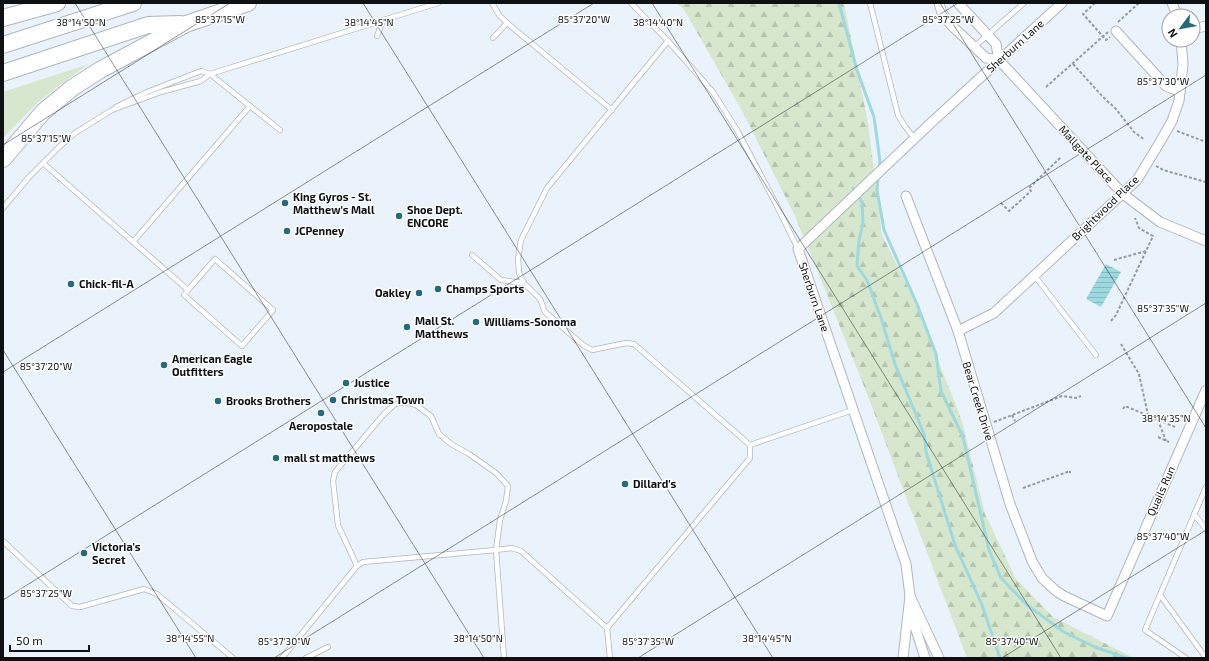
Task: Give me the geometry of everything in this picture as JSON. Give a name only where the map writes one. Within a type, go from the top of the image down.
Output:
[{"type":"highway","points":[[3,18],[56,3]]},
{"type":"highway","points":[[3,45],[133,3]]},
{"type":"highway","points":[[3,159],[43,112],[81,82],[100,70],[186,24],[248,3]]},
{"type":"highway","points":[[3,74],[148,25],[186,24]]},
{"type":"highway","points":[[3,154],[29,128]]},
{"type":"street","points":[[939,3],[942,13],[950,25],[986,58],[999,60],[996,44],[958,3]]},
{"type":"street","name":"Sherburn Lane","points":[[939,658],[910,596],[906,564],[798,249],[914,138],[1062,3]]},
{"type":"street","points":[[1113,30],[1166,86],[1180,92]]},
{"type":"street","name":"Brightwood Place","points":[[958,331],[994,313],[1137,180],[1168,127],[1179,101],[1183,64],[1182,48]]},
{"type":"street","name":"Mallgate Place","points":[[999,60],[1123,194],[1160,222],[1206,242]]},
{"type":"street","name":"Bear Creek Drive","points":[[906,196],[958,331],[1016,521],[1032,562],[1042,578],[1064,596]]},
{"type":"street","name":"Quails Run","points":[[1064,596],[1107,616],[1206,390]]},
{"type":"street","name":"Sherburn Lane","points":[[903,658],[910,596]]},
{"type":"street","name":"Sherburn Lane","points":[[908,606],[925,658]]},
{"type":"lane","points":[[112,110],[161,92],[201,81],[210,74],[438,3]]},
{"type":"lane","points":[[492,3],[499,15],[507,23],[612,110]]},
{"type":"lane","points":[[630,3],[668,41],[713,92],[737,130],[798,249]]},
{"type":"lane","points":[[870,3],[898,115],[914,138]]},
{"type":"lane","points":[[974,46],[1024,3]]},
{"type":"lane","points":[[377,36],[383,20]]},
{"type":"lane","points":[[493,38],[507,23]]},
{"type":"lane","points":[[607,628],[750,458],[750,445],[634,344],[626,343],[592,350],[583,345],[545,312],[540,298],[524,283],[518,273],[518,259],[522,240],[547,188],[668,41]]},
{"type":"lane","points":[[3,208],[43,163],[76,132],[117,106],[133,98],[201,71],[210,74],[280,130]]},
{"type":"lane","points":[[133,242],[250,106]]},
{"type":"lane","points":[[43,163],[188,290]]},
{"type":"lane","points":[[472,255],[500,280],[524,283]]},
{"type":"lane","points":[[215,259],[273,310],[242,346],[184,295],[188,290],[215,259]]},
{"type":"lane","points":[[1034,275],[1096,355]]},
{"type":"lane","points":[[357,566],[338,526],[333,481],[335,472],[384,414],[395,404],[404,402],[416,405],[431,416],[439,434],[451,444],[491,469],[508,486],[506,501],[500,520],[496,550],[504,658]]},
{"type":"lane","points":[[750,445],[853,410]]},
{"type":"lane","points":[[1186,658],[1145,630],[1206,486]]},
{"type":"lane","points":[[1194,514],[1206,529]]},
{"type":"lane","points":[[3,542],[72,606],[80,607],[144,589],[157,594],[233,658]]},
{"type":"lane","points":[[282,658],[357,566],[363,562],[512,548],[522,551],[607,628],[610,658]]},
{"type":"lane","points":[[1160,594],[1206,658]]},
{"type":"lane","points":[[306,658],[328,647]]},
{"type":"path","points":[[1095,3],[1083,14],[1106,40],[1113,30],[1139,3]]},
{"type":"path","points":[[1046,87],[1103,36],[1113,30]]},
{"type":"path","points":[[1073,64],[1102,97],[1116,109],[1134,132],[1145,140]]},
{"type":"path","points":[[1168,127],[1206,142]]},
{"type":"path","points":[[1001,203],[1009,212],[1032,191],[1029,188],[1061,157]]},
{"type":"path","points":[[1148,162],[1163,170],[1206,182]]},
{"type":"path","points":[[1111,321],[1116,315],[1153,236],[1139,228],[1135,218]]},
{"type":"path","points":[[1114,260],[1146,251]]},
{"type":"path","points":[[1120,344],[1139,374],[1148,415]]},
{"type":"path","points":[[986,425],[1062,396],[1076,398],[1081,396]]},
{"type":"path","points":[[1123,408],[1125,406],[1175,427]]},
{"type":"path","points":[[1012,415],[1015,421]]},
{"type":"path","points":[[1158,420],[1168,442],[1158,437]]},
{"type":"path","points":[[1023,488],[1070,471],[1070,473]]},
{"type":"green space","points":[[676,3],[844,3],[868,123],[882,235],[915,301],[962,421],[985,514],[1016,579],[1053,617],[1134,658],[967,658],[866,391],[795,216],[741,109],[683,8]]},
{"type":"green space","points":[[89,64],[36,104],[3,138],[3,92]]},
{"type":"water","points":[[1106,264],[1121,272],[1101,307],[1086,299]]},
{"type":"waterway","points":[[839,3],[857,70],[874,117],[880,161],[879,170]]},
{"type":"waterway","points":[[878,177],[877,190],[884,230],[917,304],[936,354],[941,391],[963,437],[989,550],[1001,578],[1027,605],[1064,632],[1095,647],[1126,658]]},
{"type":"waterway","points":[[853,188],[862,202],[863,223],[859,240],[857,266],[867,280],[881,318],[895,364],[924,434],[926,452],[955,545],[982,605],[1000,658]]},
{"type":"place","name":"King Gyros - St. Matthew’s Mall","points":[[285,203]]},
{"type":"place","name":"Shoe Dept. ENCORE","points":[[399,216]]},
{"type":"place","name":"JCPenney","points":[[287,231]]},
{"type":"place","name":"Chick-fil-A","points":[[71,284]]},
{"type":"place","name":"Champs Sports","points":[[438,289]]},
{"type":"place","name":"Oakley","points":[[419,293]]},
{"type":"place","name":"Williams-Sonoma","points":[[476,322]]},
{"type":"place","name":"Mall St. Matthews","points":[[407,327]]},
{"type":"place","name":"American Eagle Outfitters","points":[[164,365]]},
{"type":"place","name":"Justice","points":[[346,383]]},
{"type":"place","name":"Christmas Town","points":[[333,400]]},
{"type":"place","name":"Brooks Brothers","points":[[218,401]]},
{"type":"place","name":"Aeropostale","points":[[321,413]]},
{"type":"place","name":"mall st matthews","points":[[276,458]]},
{"type":"place","name":"Dillard's","points":[[625,484]]},
{"type":"place","name":"Victoria's Secret","points":[[84,553]]}]
